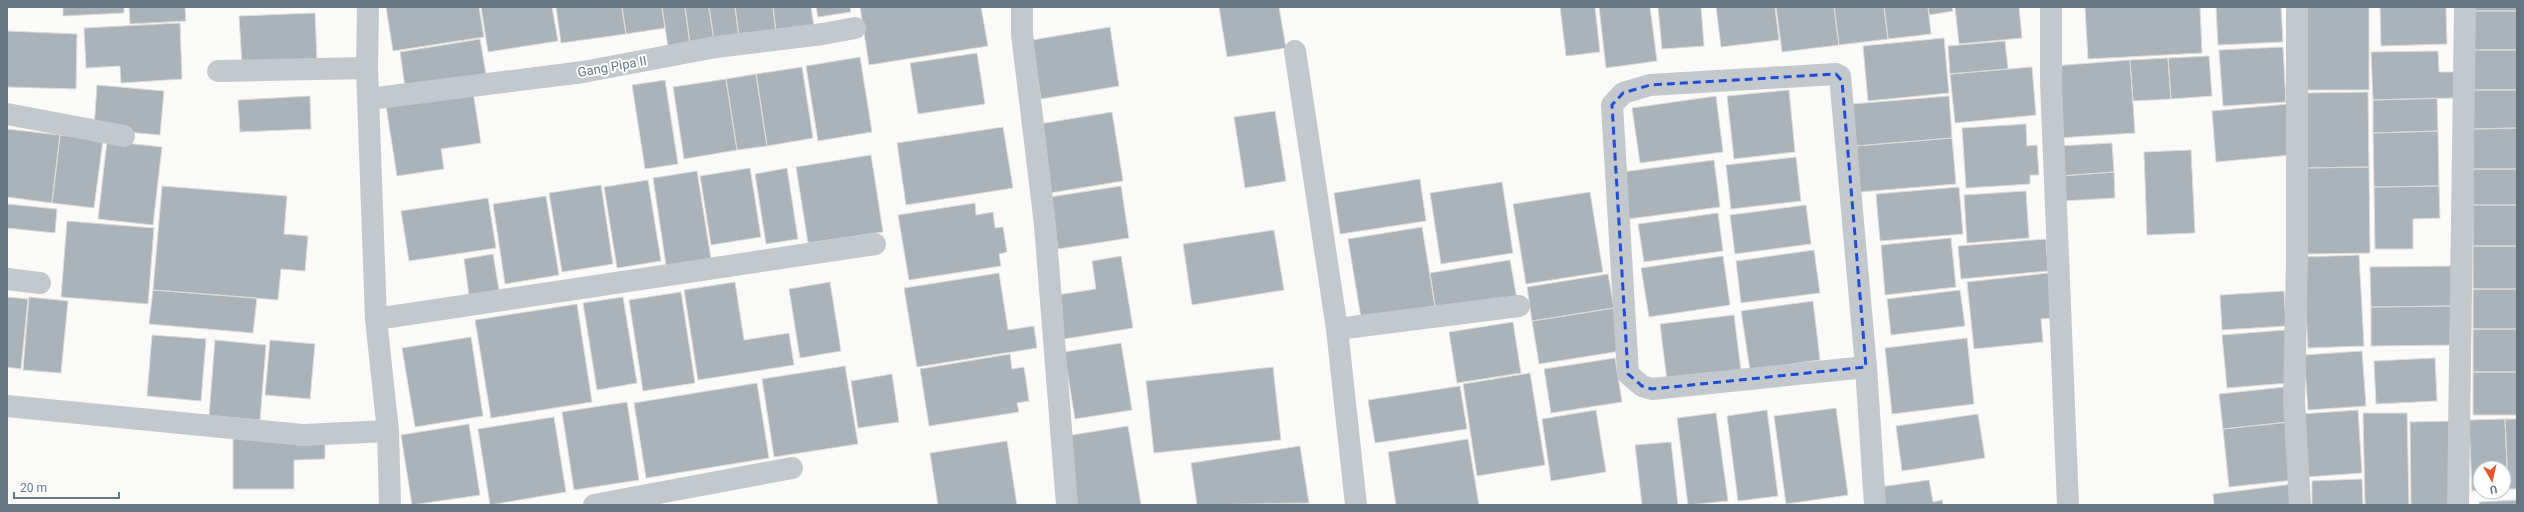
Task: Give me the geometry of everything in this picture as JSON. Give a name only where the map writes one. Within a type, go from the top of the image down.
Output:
[{"type":"street","points":[[368,7],[367,68],[376,319],[388,431],[390,505]]},
{"type":"street","points":[[1022,7],[1022,34],[1045,225],[1067,505]]},
{"type":"street","points":[[2051,7],[2051,82],[2068,505]]},
{"type":"street","points":[[2297,7],[2297,260],[2294,401],[2300,505]]},
{"type":"street","points":[[2458,505],[2465,7]]},
{"type":"street","name":"Gang Pipa II","points":[[369,99],[582,72],[716,47],[823,34],[855,28]]},
{"type":"street","points":[[1295,51],[1338,329],[1356,505]]},
{"type":"street","points":[[218,71],[367,68]]},
{"type":"street","points":[[1866,367],[1652,389],[1642,386],[1628,374],[1612,105],[1623,93],[1650,85],[1686,82],[1836,74],[1840,76],[1866,367],[1875,505]]},
{"type":"street","points":[[7,114],[124,136]]},
{"type":"street","points":[[376,319],[875,244]]},
{"type":"street","points":[[7,279],[40,283]]},
{"type":"street","points":[[1338,329],[1519,306]]},
{"type":"street","points":[[7,406],[303,435],[388,431]]},
{"type":"street","points":[[594,505],[792,468]]},
{"type":"highlighted area","points":[[1836,74],[1842,81],[1866,367],[1652,389],[1642,386],[1628,374],[1612,105],[1623,93],[1650,85]]},
{"type":"building","points":[[63,7],[124,7],[124,13],[63,16]]},
{"type":"building","points":[[129,7],[185,7],[186,21],[130,24]]},
{"type":"building","points":[[386,7],[479,7],[484,37],[393,51]]},
{"type":"building","points":[[481,7],[552,7],[558,41],[488,52]]},
{"type":"building","points":[[556,7],[622,7],[626,34],[561,43]]},
{"type":"building","points":[[622,7],[662,7],[665,28],[626,34]]},
{"type":"building","points":[[662,7],[685,7],[690,44],[668,47]]},
{"type":"building","points":[[685,7],[709,7],[714,41],[690,44]]},
{"type":"building","points":[[709,7],[735,7],[739,37],[714,41]]},
{"type":"building","points":[[735,7],[773,7],[776,32],[739,37]]},
{"type":"building","points":[[773,7],[811,7],[814,27],[776,32]]},
{"type":"building","points":[[816,7],[850,7],[851,12],[818,17]]},
{"type":"building","points":[[860,7],[981,7],[988,46],[869,65]]},
{"type":"building","points":[[1219,7],[1279,7],[1286,48],[1227,57]]},
{"type":"building","points":[[1560,7],[1595,7],[1600,52],[1566,56]]},
{"type":"building","points":[[1599,7],[1650,7],[1657,61],[1606,68]]},
{"type":"building","points":[[1658,7],[1701,7],[1704,46],[1662,49]]},
{"type":"building","points":[[1716,7],[1775,7],[1779,40],[1721,47]]},
{"type":"building","points":[[1776,7],[1834,7],[1839,45],[1782,52]]},
{"type":"building","points":[[1834,7],[1884,7],[1888,39],[1839,45]]},
{"type":"building","points":[[1884,7],[1928,7],[1931,34],[1888,39]]},
{"type":"building","points":[[1928,7],[1952,7],[1953,11],[1929,15]]},
{"type":"building","points":[[1955,7],[2019,7],[2022,38],[1959,44]]},
{"type":"building","points":[[2085,7],[2200,7],[2202,53],[2088,59]]},
{"type":"building","points":[[2216,7],[2281,7],[2283,42],[2218,45]]},
{"type":"building","points":[[2304,7],[2369,7],[2369,90],[2304,90]]},
{"type":"building","points":[[2380,7],[2446,7],[2447,44],[2381,46]]},
{"type":"building","points":[[2473,7],[2517,7],[2517,11],[2473,11]]},
{"type":"building","points":[[2473,11],[2517,11],[2517,50],[2473,50]]},
{"type":"building","points":[[315,13],[317,60],[242,64],[239,16]]},
{"type":"building","points":[[180,23],[182,79],[121,83],[120,66],[86,68],[84,28]]},
{"type":"building","points":[[1110,27],[1119,86],[1041,99],[1032,40]]},
{"type":"building","points":[[7,31],[77,34],[76,89],[7,87]]},
{"type":"building","points":[[1944,38],[1949,93],[1868,101],[1863,46]]},
{"type":"building","points":[[480,39],[486,74],[405,87],[400,52]]},
{"type":"building","points":[[2005,41],[2008,69],[1950,74],[1948,46]]},
{"type":"building","points":[[2283,47],[2286,102],[2223,106],[2219,50]]},
{"type":"building","points":[[2473,50],[2517,50],[2517,90],[2473,90]]},
{"type":"building","points":[[2438,51],[2439,72],[2457,72],[2457,98],[2373,100],[2371,52]]},
{"type":"building","points":[[977,53],[985,104],[918,114],[910,63]]},
{"type":"building","points":[[2209,56],[2212,96],[2171,99],[2168,58]]},
{"type":"building","points":[[860,57],[872,132],[818,141],[806,66]]},
{"type":"building","points":[[2168,58],[2171,99],[2133,101],[2130,60]]},
{"type":"building","points":[[2130,60],[2135,133],[2058,138],[2053,66]]},
{"type":"building","points":[[802,67],[813,138],[767,146],[756,74]]},
{"type":"building","points":[[2032,67],[2036,115],[1955,123],[1950,74]]},
{"type":"building","points":[[756,74],[767,146],[737,150],[726,79]]},
{"type":"building","points":[[726,79],[737,150],[684,159],[673,87]]},
{"type":"building","points":[[665,80],[678,164],[645,169],[632,85]]},
{"type":"building","points":[[97,85],[164,91],[160,135],[94,129]]},
{"type":"building","points":[[1789,90],[1795,152],[1734,159],[1727,96]]},
{"type":"building","points":[[2473,90],[2517,90],[2517,128],[2473,129]]},
{"type":"building","points":[[473,92],[481,143],[441,149],[444,169],[397,176],[386,106]]},
{"type":"building","points":[[2368,92],[2369,167],[2305,168],[2305,93]]},
{"type":"building","points":[[310,96],[311,129],[240,132],[238,100]]},
{"type":"building","points":[[1716,96],[1723,152],[1640,163],[1632,108]]},
{"type":"building","points":[[1949,96],[1952,138],[1856,146],[1852,104]]},
{"type":"building","points":[[2437,98],[2438,131],[2373,133],[2373,100]]},
{"type":"building","points":[[2288,104],[2292,155],[2216,162],[2212,111]]},
{"type":"building","points":[[1275,111],[1286,181],[1245,188],[1234,117]]},
{"type":"building","points":[[1112,112],[1123,181],[1050,193],[1039,124]]},
{"type":"building","points":[[2026,124],[2027,146],[2037,145],[2039,175],[2030,175],[2030,184],[1966,188],[1962,128]]},
{"type":"building","points":[[1003,127],[1013,188],[906,205],[897,143]]},
{"type":"building","points":[[2517,128],[2517,169],[2473,169],[2473,129]]},
{"type":"building","points":[[7,129],[60,135],[52,203],[7,197]]},
{"type":"building","points":[[2438,131],[2439,186],[2374,187],[2373,133]]},
{"type":"building","points":[[60,135],[103,140],[94,208],[52,203]]},
{"type":"building","points":[[1952,138],[1956,184],[1860,192],[1856,146]]},
{"type":"building","points":[[107,141],[162,147],[153,225],[98,219]]},
{"type":"building","points":[[2112,143],[2114,172],[2061,176],[2059,146]]},
{"type":"building","points":[[2191,150],[2195,233],[2147,235],[2144,152]]},
{"type":"building","points":[[871,155],[883,232],[808,243],[796,167]]},
{"type":"building","points":[[1796,157],[1801,201],[1731,209],[1726,165]]},
{"type":"building","points":[[1714,160],[1720,207],[1628,219],[1622,172]]},
{"type":"building","points":[[2369,167],[2370,253],[2307,254],[2305,168]]},
{"type":"building","points":[[750,168],[761,237],[711,245],[700,176]]},
{"type":"building","points":[[787,168],[798,239],[766,244],[755,174]]},
{"type":"building","points":[[2473,169],[2517,169],[2517,205],[2473,205]]},
{"type":"building","points":[[697,171],[712,265],[667,272],[653,178]]},
{"type":"building","points":[[2114,172],[2115,198],[2063,201],[2061,176]]},
{"type":"building","points":[[1420,179],[1426,221],[1340,234],[1334,193]]},
{"type":"building","points":[[648,180],[661,261],[617,268],[604,187]]},
{"type":"building","points":[[1502,182],[1513,253],[1441,264],[1430,193]]},
{"type":"building","points":[[601,185],[613,264],[562,272],[549,193]]},
{"type":"building","points":[[162,186],[287,196],[284,234],[308,236],[305,271],[281,269],[278,300],[153,290]]},
{"type":"building","points":[[1121,186],[1129,238],[1058,249],[1050,197]]},
{"type":"building","points":[[2439,186],[2440,218],[2413,219],[2413,249],[2375,249],[2374,187]]},
{"type":"building","points":[[1959,187],[1963,234],[1880,241],[1876,194]]},
{"type":"building","points":[[2026,191],[2029,238],[1967,243],[1964,195]]},
{"type":"building","points":[[1590,192],[1603,272],[1526,284],[1513,204]]},
{"type":"building","points":[[546,196],[559,275],[505,284],[493,204]]},
{"type":"building","points":[[488,198],[496,248],[409,261],[401,211]]},
{"type":"building","points":[[975,203],[976,215],[993,212],[995,228],[1003,227],[1007,252],[999,254],[1001,266],[909,280],[898,215]]},
{"type":"building","points":[[7,204],[57,209],[55,233],[7,228]]},
{"type":"building","points":[[1806,205],[1811,244],[1735,254],[1730,215]]},
{"type":"building","points":[[2473,205],[2517,205],[2517,246],[2473,246]]},
{"type":"building","points":[[1718,213],[1723,251],[1644,262],[1638,224]]},
{"type":"building","points":[[67,221],[154,228],[148,304],[61,297]]},
{"type":"building","points":[[1422,227],[1435,306],[1361,318],[1348,239]]},
{"type":"building","points":[[1274,230],[1284,290],[1192,305],[1183,244]]},
{"type":"building","points":[[1951,238],[1956,287],[1885,295],[1881,245]]},
{"type":"building","points":[[2046,239],[2048,271],[1961,279],[1958,246]]},
{"type":"building","points":[[2473,246],[2517,246],[2517,289],[2473,289]]},
{"type":"building","points":[[1814,250],[1820,293],[1741,303],[1736,261]]},
{"type":"building","points":[[493,254],[499,290],[469,295],[464,259]]},
{"type":"building","points":[[2359,255],[2364,346],[2308,348],[2303,257]]},
{"type":"building","points":[[1121,256],[1133,328],[1064,339],[1057,295],[1096,289],[1092,261]]},
{"type":"building","points":[[1723,256],[1730,305],[1649,317],[1641,268]]},
{"type":"building","points":[[1510,260],[1517,299],[1436,312],[1430,273]]},
{"type":"building","points":[[2453,266],[2454,306],[2371,307],[2370,267]]},
{"type":"building","points":[[999,273],[1008,330],[1034,326],[1037,348],[917,367],[904,288]]},
{"type":"building","points":[[2048,273],[2054,318],[2041,319],[2043,342],[1974,349],[1967,282]]},
{"type":"building","points":[[1608,274],[1614,308],[1532,321],[1527,287]]},
{"type":"building","points":[[735,282],[744,340],[789,333],[794,365],[698,380],[684,290]]},
{"type":"building","points":[[830,282],[841,351],[800,358],[789,289]]},
{"type":"building","points":[[2473,289],[2517,289],[2517,329],[2473,329]]},
{"type":"building","points":[[153,290],[257,298],[253,333],[149,324]]},
{"type":"building","points":[[1960,290],[1965,326],[1891,335],[1887,299]]},
{"type":"building","points":[[2284,291],[2286,326],[2222,330],[2220,295]]},
{"type":"building","points":[[681,292],[695,383],[643,391],[629,300]]},
{"type":"building","points":[[7,297],[28,299],[21,369],[7,367]]},
{"type":"building","points":[[29,297],[68,301],[61,373],[23,370]]},
{"type":"building","points":[[623,297],[637,383],[597,390],[583,303]]},
{"type":"building","points":[[1813,301],[1820,360],[1750,370],[1741,311]]},
{"type":"building","points":[[577,304],[592,402],[491,418],[475,320]]},
{"type":"building","points":[[2454,306],[2454,345],[2371,346],[2371,307]]},
{"type":"building","points":[[1614,308],[1621,351],[1539,364],[1532,321]]},
{"type":"building","points":[[1734,315],[1741,371],[1667,381],[1660,324]]},
{"type":"building","points":[[1513,322],[1521,373],[1457,383],[1449,332]]},
{"type":"building","points":[[2473,329],[2517,329],[2517,372],[2473,372]]},
{"type":"building","points":[[2285,330],[2289,383],[2227,388],[2222,335]]},
{"type":"building","points":[[152,335],[206,339],[201,401],[147,396]]},
{"type":"building","points":[[471,337],[483,416],[415,427],[402,348]]},
{"type":"building","points":[[1967,338],[1974,404],[1892,414],[1885,348]]},
{"type":"building","points":[[215,340],[266,345],[260,420],[209,416]]},
{"type":"building","points":[[270,340],[315,344],[310,399],[265,395]]},
{"type":"building","points":[[1121,343],[1132,410],[1075,419],[1064,352]]},
{"type":"building","points":[[2362,351],[2366,406],[2308,410],[2304,355]]},
{"type":"building","points":[[1010,354],[1012,369],[1024,367],[1029,401],[1017,403],[1019,412],[929,426],[920,369]]},
{"type":"building","points":[[1615,358],[1622,402],[1551,413],[1544,369]]},
{"type":"building","points":[[2435,358],[2437,401],[2376,404],[2374,361]]},
{"type":"building","points":[[845,366],[858,444],[774,457],[762,379]]},
{"type":"building","points":[[1273,367],[1281,440],[1154,453],[1146,381]]},
{"type":"building","points":[[2473,372],[2517,372],[2517,415],[2473,415]]},
{"type":"building","points":[[1530,373],[1545,465],[1477,476],[1463,384]]},
{"type":"building","points":[[892,374],[899,422],[858,428],[851,381]]},
{"type":"building","points":[[757,383],[769,458],[646,478],[634,403]]},
{"type":"building","points":[[1460,386],[1467,429],[1375,443],[1368,400]]},
{"type":"building","points":[[2285,387],[2289,422],[2223,429],[2219,394]]},
{"type":"building","points":[[627,402],[639,480],[574,490],[562,412]]},
{"type":"building","points":[[1836,408],[1848,495],[1786,504],[1774,416]]},
{"type":"building","points":[[1596,410],[1606,472],[1551,481],[1542,419]]},
{"type":"building","points":[[1767,410],[1778,496],[1738,501],[1727,416]]},
{"type":"building","points":[[2358,410],[2362,473],[2306,477],[2302,414]]},
{"type":"building","points":[[1716,413],[1728,501],[1688,505],[1677,418]]},
{"type":"building","points":[[2363,413],[2407,413],[2409,505],[2365,505]]},
{"type":"building","points":[[1978,414],[1985,458],[1902,471],[1896,426]]},
{"type":"building","points":[[554,417],[566,492],[490,505],[478,429]]},
{"type":"building","points":[[2505,419],[2517,419],[2517,489],[2512,489],[2512,460],[2507,460]]},
{"type":"building","points":[[2505,419],[2507,460],[2472,460],[2472,491],[2469,420]]},
{"type":"building","points":[[2451,421],[2453,505],[2411,505],[2410,422]]},
{"type":"building","points":[[2289,422],[2294,480],[2229,487],[2223,429]]},
{"type":"building","points":[[469,424],[480,495],[412,505],[401,435]]},
{"type":"building","points":[[1128,426],[1141,505],[1077,505],[1066,436]]},
{"type":"building","points":[[233,437],[325,438],[325,459],[294,460],[294,489],[233,489]]},
{"type":"building","points":[[1468,439],[1479,505],[1396,505],[1388,452]]},
{"type":"building","points":[[1007,441],[1017,505],[938,505],[930,453]]},
{"type":"building","points":[[1671,442],[1678,505],[1642,505],[1635,445]]},
{"type":"building","points":[[1300,446],[1309,503],[1197,505],[1191,463]]},
{"type":"building","points":[[2362,479],[2363,505],[2312,505],[2312,481]]},
{"type":"building","points":[[1929,480],[1933,502],[1942,500],[1943,505],[1883,505],[1880,487]]},
{"type":"building","points":[[2293,484],[2295,505],[2214,505],[2213,494]]},
{"type":"building","points":[[2517,500],[2517,505],[2479,505],[2479,502]]}]
